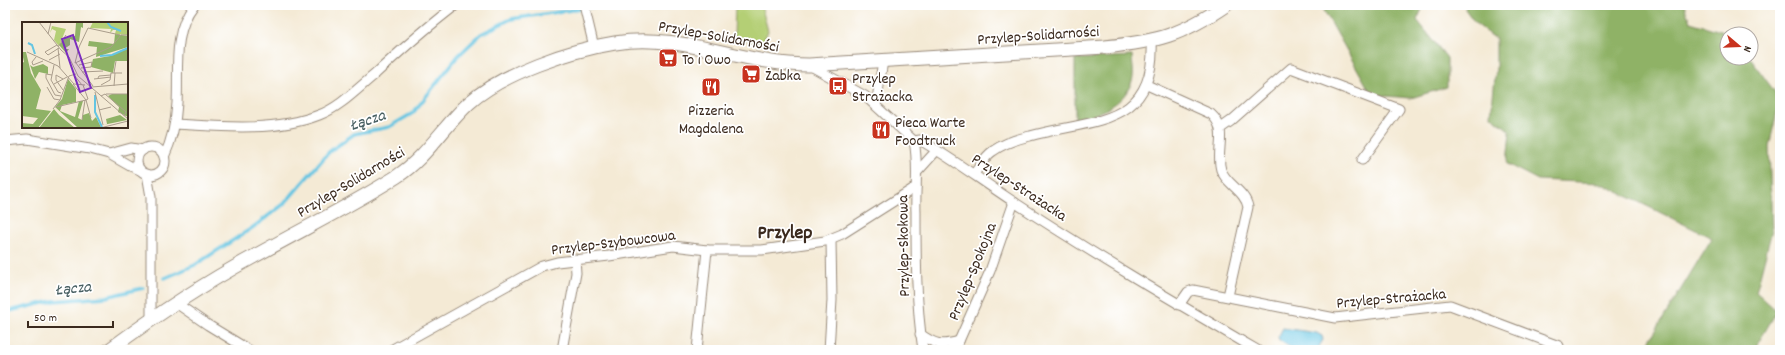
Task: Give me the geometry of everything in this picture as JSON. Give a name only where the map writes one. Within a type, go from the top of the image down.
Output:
[{"type":"main road","name":"Przylep-Solidarności","points":[[109,350],[151,319],[252,257],[399,175],[427,151],[469,103],[504,79],[594,47],[633,40],[650,40],[692,46],[767,62],[809,65],[1105,47],[1152,42],[1174,35],[1193,27],[1226,5]]},
{"type":"street","points":[[151,197],[159,172],[164,165],[164,157],[175,124],[178,45],[184,22],[194,5]]},
{"type":"street","points":[[175,124],[258,126],[287,123],[320,115],[346,99],[427,27],[456,5]]},
{"type":"street","points":[[584,5],[594,47]]},
{"type":"street","points":[[974,174],[987,156],[1001,146],[1017,139],[1045,131],[1097,120],[1124,110],[1137,100],[1147,85],[1152,61],[1152,42]]},
{"type":"street","points":[[876,105],[883,61]]},
{"type":"street","name":"Przylep-Strażacka","points":[[809,65],[853,88],[876,105],[914,141],[920,140],[937,150],[1014,202],[1179,305],[1257,350]]},
{"type":"street","points":[[1220,128],[1291,68],[1399,109],[1362,160]]},
{"type":"street","points":[[1147,85],[1211,114],[1217,119],[1220,128],[1220,165],[1222,172],[1243,196],[1248,207],[1228,296]]},
{"type":"street","points":[[5,141],[27,139],[53,142],[109,154],[144,172],[159,172]]},
{"type":"street","points":[[109,154],[131,148],[143,150],[147,148],[156,148],[171,139]]},
{"type":"street","name":"Przylep-Skokowa","points":[[914,141],[918,170],[916,187],[918,304],[920,334],[923,350]]},
{"type":"street","points":[[156,148],[164,157]]},
{"type":"street","points":[[143,150],[138,157],[138,166],[144,172],[151,197],[151,319]]},
{"type":"street","points":[[918,170],[937,150]]},
{"type":"street","name":"Przylep-Szybowcowa","points":[[392,350],[531,271],[557,262],[673,246],[707,250],[762,250],[794,247],[831,240],[916,187]]},
{"type":"street","name":"Przylep-Spokojna","points":[[957,346],[990,271],[1014,202]]},
{"type":"street","points":[[829,350],[832,300],[831,240]]},
{"type":"street","points":[[696,350],[707,250]]},
{"type":"street","points":[[562,350],[576,273],[575,259]]},
{"type":"street","name":"Przylep-Strażacka","points":[[1179,305],[1188,292],[1193,290],[1228,296],[1260,305],[1335,318],[1450,305],[1559,346]]},
{"type":"street","points":[[176,303],[248,350]]},
{"type":"street","points":[[920,334],[933,343],[957,346]]},
{"type":"green space","points":[[735,5],[761,5],[768,31],[762,44],[734,38]]},
{"type":"green space","points":[[1321,5],[1424,5],[1417,20],[1447,58],[1447,87],[1411,98],[1372,95]]},
{"type":"green space","points":[[1466,5],[1684,5],[1690,22],[1719,30],[1719,66],[1756,66],[1780,99],[1769,146],[1772,230],[1756,292],[1777,311],[1754,350],[1644,350],[1712,238],[1600,183],[1538,180],[1507,164],[1510,131],[1491,116],[1496,68],[1496,39],[1475,23],[1465,9]]},
{"type":"green space","points":[[1132,56],[1133,78],[1123,97],[1109,108],[1075,122],[1075,59]]},
{"type":"water","points":[[1283,328],[1317,333],[1322,336],[1323,340],[1317,350],[1294,350],[1279,340],[1278,337]]},
{"type":"waterway","name":"Łącza","points":[[165,278],[195,265],[252,228],[284,204],[329,152],[354,134],[389,127],[413,113],[458,56],[481,34],[511,19],[605,5]]},
{"type":"waterway","name":"Łącza","points":[[5,312],[53,301],[106,297],[143,288]]},
{"type":"place","name":"To i Owo","points":[[668,58]]},
{"type":"place","name":"Żabka","points":[[751,74]]},
{"type":"place","name":"Przylep Strażacka","points":[[838,86]]},
{"type":"place","name":"Pizzeria Magdalena","points":[[711,87]]},
{"type":"place","name":"Pieca Warte Foodtruck","points":[[881,130]]},
{"type":"district","name":"Przylep","points":[[785,231]]}]
